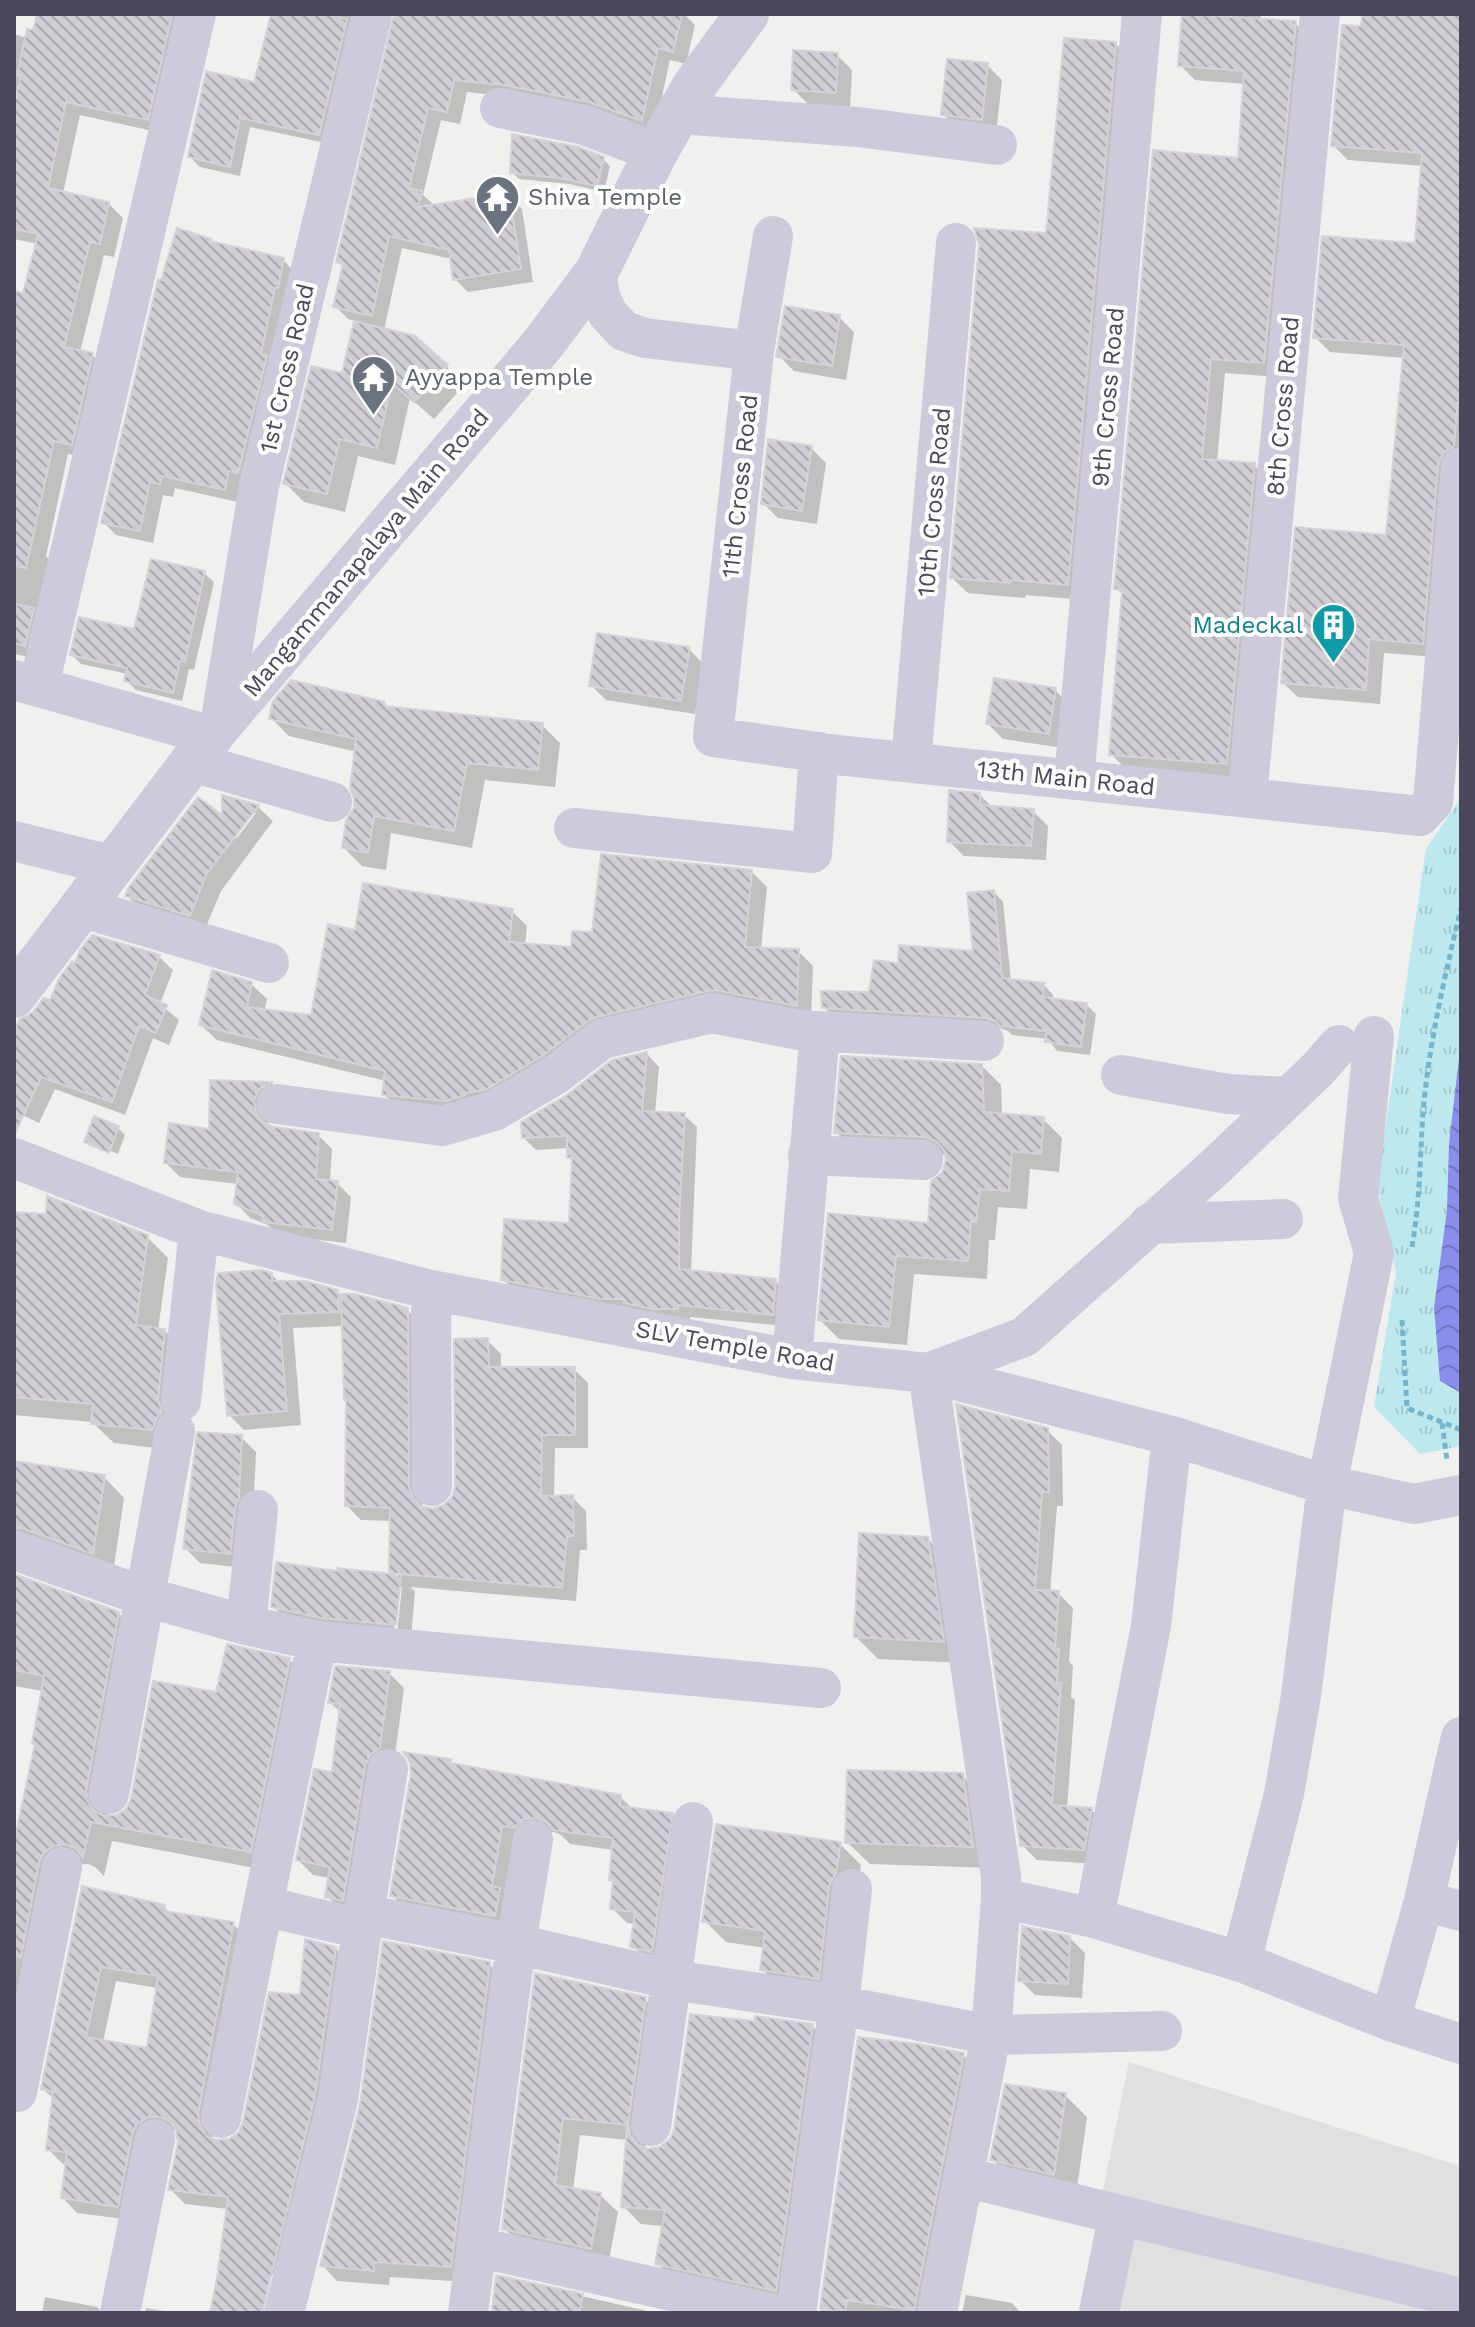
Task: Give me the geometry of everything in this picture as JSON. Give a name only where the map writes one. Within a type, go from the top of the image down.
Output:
[{"type":"street","points":[[196,14],[26,683],[208,741],[332,802]]},
{"type":"street","name":"1st Cross Road","points":[[208,741],[259,486],[372,14]]},
{"type":"street","name":"9th Cross Road","points":[[1074,780],[1142,14]]},
{"type":"street","name":"8th Cross Road","points":[[1247,798],[1320,14]]},
{"type":"street","name":"Mangammanapalaya Main Road","points":[[14,996],[208,741],[542,345],[596,273],[656,152],[694,86],[743,15]]},
{"type":"street","points":[[500,108],[584,125],[656,152]]},
{"type":"street","points":[[678,114],[858,127],[997,145]]},
{"type":"street","name":"11th Cross Road","points":[[713,737],[754,351],[773,236]]},
{"type":"street","name":"10th Cross Road","points":[[911,762],[956,243]]},
{"type":"street","points":[[596,273],[600,296],[608,314],[624,331],[645,338],[754,351]]},
{"type":"street","name":"13th Main Road","points":[[713,737],[819,752],[1420,816],[1433,802],[1461,467]]},
{"type":"street","points":[[574,828],[812,853],[819,752]]},
{"type":"street","points":[[14,841],[114,866]]},
{"type":"street","points":[[80,907],[269,963]]},
{"type":"street","points":[[277,1104],[442,1126],[494,1111],[555,1075],[602,1039],[712,1013],[799,1030],[984,1041]]},
{"type":"street","points":[[792,1359],[820,1032]]},
{"type":"street","points":[[937,2313],[991,2035],[1001,1898],[997,1846],[928,1373],[1024,1337],[1214,1168],[1288,1097],[1357,1040],[1358,1198],[1374,1253],[1327,1485],[1301,1696],[1286,1780],[1241,1962]]},
{"type":"street","points":[[1121,1075],[1228,1094],[1288,1097]]},
{"type":"street","points":[[808,1155],[923,1160]]},
{"type":"street","name":"SLV Temple Road","points":[[14,1158],[199,1230],[431,1290],[792,1359],[928,1373],[1172,1436],[1327,1485],[1414,1504],[1461,1495]]},
{"type":"street","points":[[1149,1224],[1283,1219]]},
{"type":"street","points":[[109,1794],[178,1416],[199,1230]]},
{"type":"street","points":[[431,1290],[432,1486]]},
{"type":"street","points":[[1094,1918],[1151,1626],[1172,1436]]},
{"type":"street","points":[[246,1625],[258,1510]]},
{"type":"street","points":[[14,1550],[146,1597],[317,1641],[821,1688]]},
{"type":"street","points":[[221,2118],[317,1641]]},
{"type":"street","points":[[1390,2021],[1442,1906],[1461,1738]]},
{"type":"street","points":[[284,2313],[338,2099],[388,1769]]},
{"type":"street","points":[[651,2126],[693,1822]]},
{"type":"street","points":[[468,2313],[516,1944],[533,1840]]},
{"type":"street","points":[[14,2092],[17,2092],[62,1867]]},
{"type":"street","points":[[796,2313],[852,1889]]},
{"type":"street","points":[[1001,1898],[1094,1918],[1241,1962],[1390,2021],[1461,2044]]},
{"type":"street","points":[[263,1906],[516,1944],[673,1980],[839,2005],[991,2035],[1162,2031]]},
{"type":"street","points":[[120,2313],[155,2139]]},
{"type":"street","points":[[964,2177],[1461,2298]]},
{"type":"street","points":[[1099,2313],[1119,2215]]},
{"type":"street","points":[[477,2247],[769,2313]]},
{"type":"path","points":[[1411,1254],[1418,1210],[1428,1081],[1441,992],[1461,908]]},
{"type":"path","points":[[1402,1313],[1407,1408],[1461,1430]]},
{"type":"shaded area","points":[[1129,2062],[1461,2166],[1461,2313],[1078,2313]]},
{"type":"green space","points":[[1461,798],[1461,1446],[1420,1454],[1374,1407],[1396,1272],[1377,1186],[1426,849]]},
{"type":"water","points":[[1461,1041],[1461,1393],[1440,1381],[1434,1308],[1447,1210],[1449,1144]]},
{"type":"building","points":[[37,14],[172,14],[148,120],[66,102],[48,188],[109,202],[100,244],[90,242],[64,347],[93,353],[72,445],[54,441],[26,568],[14,566],[14,291],[23,293],[38,234],[14,229],[14,105],[27,29],[33,30]]},
{"type":"building","points":[[271,14],[324,14],[347,19],[319,135],[240,118],[230,167],[188,157],[206,71],[254,82]]},
{"type":"building","points":[[394,14],[682,14],[673,52],[658,48],[642,121],[589,102],[505,85],[454,80],[447,112],[428,108],[409,188],[422,191],[418,207],[509,193],[521,269],[453,280],[449,250],[389,236],[372,316],[333,307],[343,264],[336,262]]},
{"type":"building","points":[[1182,14],[1296,21],[1264,363],[1211,359],[1202,459],[1255,463],[1227,764],[1109,755],[1122,590],[1114,589],[1153,150],[1238,158],[1244,71],[1178,66]]},
{"type":"building","points":[[1362,14],[1461,14],[1461,403],[1458,402],[1454,446],[1443,453],[1438,465],[1423,644],[1369,639],[1366,690],[1281,683],[1295,527],[1386,535],[1404,345],[1313,338],[1322,236],[1415,243],[1422,153],[1331,146],[1342,25],[1361,26]]},
{"type":"building","points":[[1064,38],[1116,42],[1068,585],[950,578],[979,245],[974,228],[1046,233]]},
{"type":"building","points":[[793,50],[838,53],[836,93],[791,90]]},
{"type":"building","points":[[947,59],[988,63],[982,120],[941,115]]},
{"type":"building","points":[[512,134],[578,147],[604,157],[597,186],[560,178],[510,173]]},
{"type":"building","points":[[177,228],[210,241],[284,258],[261,354],[267,356],[238,473],[229,471],[225,490],[162,476],[160,484],[150,482],[140,531],[101,523],[158,279],[161,280]]},
{"type":"building","points":[[785,306],[840,315],[832,366],[776,357]]},
{"type":"building","points":[[354,321],[415,336],[448,365],[414,402],[392,383],[377,448],[340,439],[327,494],[283,484],[311,366],[342,373]]},
{"type":"building","points":[[768,439],[812,446],[802,511],[761,504]]},
{"type":"building","points":[[151,559],[205,571],[185,662],[180,661],[173,693],[124,681],[127,668],[70,655],[79,617],[134,629]]},
{"type":"building","points":[[14,604],[34,608],[25,646],[14,643]]},
{"type":"building","points":[[597,633],[690,647],[681,701],[589,686]]},
{"type":"building","points":[[994,678],[1056,688],[1049,734],[986,724]]},
{"type":"building","points":[[291,680],[385,702],[384,706],[543,723],[538,770],[467,763],[454,831],[374,816],[368,853],[342,848],[346,820],[354,808],[350,788],[356,739],[269,719],[273,701]]},
{"type":"building","points":[[949,790],[980,793],[980,805],[1034,809],[1031,846],[947,842]]},
{"type":"building","points":[[222,795],[259,805],[206,875],[190,916],[125,896],[198,797],[222,815]]},
{"type":"building","points":[[601,854],[752,870],[745,947],[799,949],[797,1006],[716,990],[597,1017],[542,1056],[485,1090],[446,1101],[382,1095],[385,1071],[199,1025],[212,970],[252,982],[247,1007],[311,1015],[328,924],[355,930],[363,883],[513,909],[509,942],[571,947],[572,931],[592,932]]},
{"type":"building","points":[[994,890],[1002,978],[1044,983],[1043,997],[1087,1003],[1081,1047],[1045,1042],[1047,1031],[1000,1026],[996,1021],[985,1018],[822,1008],[821,991],[869,992],[874,960],[898,963],[899,945],[973,951],[967,893]]},
{"type":"building","points":[[92,935],[160,955],[145,995],[167,1005],[156,1033],[139,1026],[112,1102],[41,1077],[14,1136],[14,1034],[19,1020],[33,1012],[44,998],[50,1000],[60,977],[72,961],[75,963],[80,950]]},
{"type":"building","points":[[647,1052],[642,1111],[685,1113],[679,1269],[776,1279],[773,1315],[678,1305],[678,1309],[653,1309],[624,1303],[624,1299],[601,1299],[501,1280],[504,1219],[569,1223],[572,1158],[567,1158],[567,1136],[522,1138],[521,1122],[567,1095],[612,1060]]},
{"type":"building","points":[[841,1056],[982,1064],[984,1112],[1044,1117],[1041,1154],[1012,1151],[1009,1191],[980,1189],[976,1222],[971,1222],[968,1261],[896,1256],[889,1327],[818,1320],[828,1213],[928,1223],[931,1181],[942,1173],[946,1160],[944,1150],[936,1141],[925,1137],[834,1133]]},
{"type":"building","points":[[210,1080],[273,1082],[259,1089],[254,1100],[262,1122],[274,1127],[319,1133],[316,1179],[338,1181],[332,1230],[262,1222],[263,1216],[234,1204],[238,1172],[164,1163],[169,1123],[209,1129]]},
{"type":"building","points":[[94,1116],[119,1126],[109,1153],[84,1142]]},
{"type":"building","points":[[47,1196],[148,1235],[136,1325],[165,1329],[158,1399],[162,1413],[152,1430],[91,1424],[93,1404],[14,1397],[14,1212],[46,1214]]},
{"type":"building","points":[[262,1270],[272,1273],[272,1281],[305,1281],[338,1290],[339,1312],[279,1314],[287,1411],[227,1416],[216,1284],[218,1273]]},
{"type":"building","points":[[341,1294],[355,1294],[408,1308],[409,1486],[413,1498],[421,1506],[433,1509],[444,1505],[452,1497],[455,1487],[454,1339],[488,1338],[489,1367],[575,1367],[575,1435],[542,1435],[541,1496],[573,1495],[574,1536],[567,1537],[562,1588],[389,1573],[390,1508],[345,1506],[346,1400]]},
{"type":"building","points":[[956,1404],[1048,1428],[1049,1492],[1042,1492],[1035,1590],[1059,1591],[1055,1648],[1059,1649],[1057,1683],[1061,1683],[1052,1805],[1092,1808],[1084,1850],[1020,1846]]},
{"type":"building","points":[[197,1432],[242,1435],[239,1498],[230,1554],[183,1549]]},
{"type":"building","points":[[14,1461],[105,1475],[93,1554],[22,1528],[14,1528]]},
{"type":"building","points":[[859,1533],[928,1537],[944,1642],[854,1637]]},
{"type":"building","points":[[276,1562],[337,1571],[337,1568],[401,1575],[396,1625],[321,1618],[271,1607]]},
{"type":"building","points":[[14,1574],[119,1612],[86,1790],[88,1802],[94,1811],[104,1816],[117,1815],[126,1809],[131,1799],[153,1681],[216,1692],[227,1644],[290,1658],[251,1852],[91,1822],[83,1858],[77,1849],[66,1844],[44,1852],[39,1862],[21,1957],[14,1956],[14,1842],[35,1744],[32,1743],[44,1676],[14,1670]]},
{"type":"building","points":[[335,1666],[390,1671],[380,1748],[370,1755],[365,1765],[343,1901],[325,1897],[330,1867],[296,1860],[314,1769],[332,1772],[340,1704],[328,1703]]},
{"type":"building","points":[[403,1752],[451,1759],[451,1763],[621,1795],[620,1806],[673,1813],[652,1952],[630,1947],[635,1912],[610,1909],[613,1838],[553,1830],[547,1822],[537,1818],[524,1819],[514,1828],[502,1826],[492,1886],[500,1888],[495,1916],[390,1896],[411,1773],[410,1762]]},
{"type":"building","points":[[847,1770],[963,1773],[973,1847],[845,1843]]},
{"type":"building","points":[[716,1824],[841,1842],[836,1873],[829,1886],[819,1979],[760,1970],[765,1931],[702,1922]]},
{"type":"building","points":[[82,1886],[165,1905],[164,1911],[234,1922],[198,2114],[206,2136],[216,2140],[229,2139],[239,2132],[243,2123],[269,1992],[300,1995],[305,1939],[336,1947],[315,2095],[262,2313],[210,2313],[228,2197],[168,2190],[178,2143],[170,2121],[148,2117],[137,2124],[132,2134],[118,2207],[61,2198],[67,2152],[46,2150],[53,2092],[41,2089]],"holes":[[[101,1967],[158,1976],[147,2048],[86,2037]]]},
{"type":"building","points":[[1022,1926],[1070,1936],[1068,1984],[1018,1981]]},
{"type":"building","points":[[383,1941],[490,1962],[451,2267],[374,2262],[374,2271],[320,2266],[360,2104]]},
{"type":"building","points":[[535,1973],[646,1997],[628,2124],[630,2135],[638,2145],[647,2149],[660,2147],[670,2139],[674,2130],[690,2014],[754,2021],[755,2016],[813,2024],[776,2291],[655,2264],[665,2210],[621,2207],[627,2125],[563,2118],[555,2185],[601,2193],[591,2249],[502,2229]]},
{"type":"building","points":[[858,2037],[964,2053],[914,2310],[847,2300],[845,2313],[820,2309]]},
{"type":"building","points":[[1005,2084],[1066,2093],[1054,2175],[990,2160]]},
{"type":"building","points":[[496,2275],[583,2294],[579,2313],[492,2311]]},
{"type":"place","name":"Shiva Temple","points":[[497,236]]},
{"type":"place","name":"Ayyappa Temple","points":[[374,416]]},
{"type":"place","name":"Madeckal","points":[[1334,664]]}]
